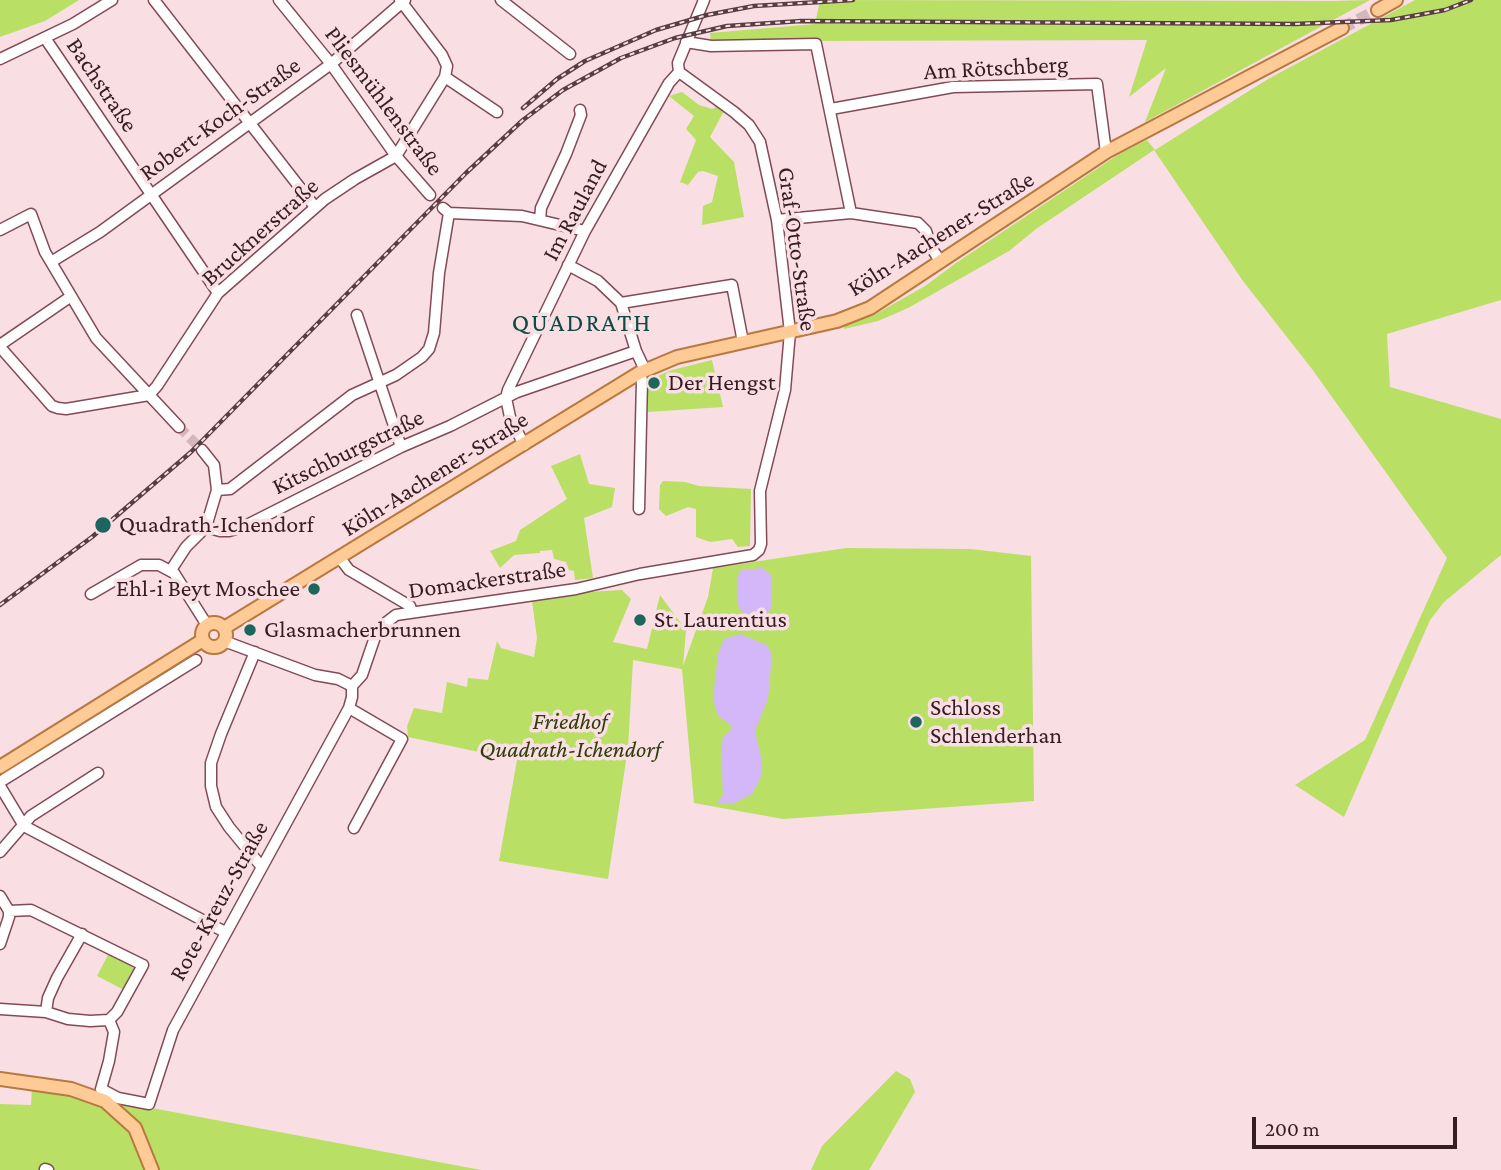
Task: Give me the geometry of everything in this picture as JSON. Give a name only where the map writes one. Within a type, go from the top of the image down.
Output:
[{"type":"main road","points":[[1378,10],[1396,0]]},
{"type":"main road","name":"Köln-Aachener-Straße","points":[[223,628],[642,372],[677,357],[837,321],[870,308],[1106,152],[1342,28]]},
{"type":"main road","points":[[218,623],[223,628],[226,634],[224,641],[218,646],[211,646],[203,640],[201,633],[207,625],[218,623]]},
{"type":"main road","points":[[0,767],[203,640]]},
{"type":"main road","points":[[0,1079],[71,1089],[90,1094],[116,1108],[135,1128],[152,1170]]},
{"type":"street","points":[[0,59],[45,38],[112,0]]},
{"type":"street","points":[[154,0],[316,207]]},
{"type":"street","name":"Pliesmühlenstraße","points":[[279,0],[331,64],[396,156],[430,195]]},
{"type":"street","points":[[501,0],[570,54]]},
{"type":"street","points":[[396,156],[445,77],[447,66],[442,55],[402,1]]},
{"type":"street","name":"Robert-Koch-Straße","points":[[51,262],[100,232],[331,64],[402,1]]},
{"type":"street","name":"Im Rauland","points":[[506,398],[584,230],[669,83],[679,72],[678,63],[700,2]]},
{"type":"street","name":"Bachstraße","points":[[45,38],[218,293]]},
{"type":"street","points":[[686,42],[711,46],[816,44],[851,213]]},
{"type":"street","name":"Graf-Otto-Straße","points":[[679,72],[734,111],[749,125],[760,142],[777,220],[790,332],[785,390],[760,491],[759,550]]},
{"type":"street","points":[[445,77],[497,113]]},
{"type":"street","name":"Am Rötschberg","points":[[831,109],[953,87],[1097,84],[1106,152]]},
{"type":"street","points":[[540,220],[541,208],[566,154],[581,115],[580,110]]},
{"type":"street","name":"Brucknerstraße","points":[[149,395],[218,293],[316,207],[355,179],[396,156]]},
{"type":"street","points":[[217,490],[230,489],[352,395],[396,375],[429,349],[434,333],[446,210],[522,216],[584,230]]},
{"type":"street","points":[[777,220],[851,213],[918,223],[926,231],[932,249],[941,262]]},
{"type":"street","points":[[0,230],[31,214],[51,262],[96,338],[179,426]]},
{"type":"street","points":[[568,265],[598,281],[621,303],[636,351],[642,372],[639,509]]},
{"type":"street","points":[[621,303],[732,285],[743,342]]},
{"type":"street","points":[[71,297],[0,346],[52,406],[58,408],[66,410],[149,395]]},
{"type":"street","points":[[357,314],[401,446]]},
{"type":"street","name":"Kitschburgstraße","points":[[206,527],[229,531],[245,526],[401,446],[450,426],[517,392],[636,351]]},
{"type":"street","points":[[506,398],[510,417],[524,444]]},
{"type":"street","points":[[170,570],[206,527],[217,490],[214,465],[202,450]]},
{"type":"street","name":"Domackerstraße","points":[[352,686],[362,675],[373,639],[379,629],[396,615],[576,589],[639,574],[753,555],[759,550]]},
{"type":"street","points":[[340,557],[349,570],[410,606],[412,612]]},
{"type":"street","points":[[91,594],[141,565],[154,564],[177,576],[207,625]]},
{"type":"street","points":[[224,641],[314,675],[338,679],[352,686]]},
{"type":"street","points":[[255,652],[220,734],[211,763],[211,786],[216,807],[261,866]]},
{"type":"street","points":[[196,660],[0,784],[24,826],[225,932]]},
{"type":"street","points":[[165,664],[166,678]]},
{"type":"street","name":"Rote-Kreuz-Straße","points":[[109,1020],[114,1032],[101,1089],[117,1098],[146,1105],[151,1102],[173,1030],[349,708],[352,686]]},
{"type":"street","points":[[349,708],[402,738],[354,828]]},
{"type":"street","points":[[0,852],[31,816],[98,773]]},
{"type":"street","points":[[0,896],[9,911],[0,944]]},
{"type":"street","points":[[0,1009],[46,1012],[68,1019],[109,1020],[117,1012],[143,965],[32,910],[9,911]]},
{"type":"street","points":[[46,1012],[48,998],[57,978],[82,934]]},
{"type":"green space","points":[[0,0],[79,0],[45,21],[0,37]]},
{"type":"green space","points":[[820,0],[1370,0],[1145,122],[1166,68],[1129,97],[1147,40],[711,44],[710,33],[815,24]]},
{"type":"green space","points":[[1415,0],[1501,0],[1501,300],[1387,334],[1390,387],[1501,419],[1501,555],[1444,602],[1430,620],[1344,817],[1295,785],[1365,740],[1447,558],[1312,369],[1243,281],[1154,150],[1036,229],[1009,251],[908,308],[878,321],[844,329],[844,325],[874,315],[925,286],[1119,154],[1147,140],[1155,150],[1268,79]]},
{"type":"green space","points":[[682,92],[699,105],[712,109],[718,106],[724,111],[710,137],[734,162],[744,217],[702,225],[703,206],[712,202],[718,176],[703,171],[698,172],[688,185],[680,182],[696,140],[686,129],[694,116],[669,96]]},
{"type":"green space","points":[[712,360],[723,407],[648,412],[646,381],[672,370]]},
{"type":"green space","points":[[580,454],[589,484],[615,488],[612,507],[584,518],[593,578],[575,580],[574,571],[569,570],[566,562],[554,559],[552,550],[514,555],[500,568],[490,551],[516,541],[520,530],[567,499],[551,466]]},
{"type":"green space","points":[[663,481],[751,489],[750,546],[738,547],[732,539],[710,542],[696,537],[696,509],[688,507],[666,516],[659,509],[660,485]]},
{"type":"green space","name":"Friedhof Quadrath-Ichendorf","points":[[846,548],[971,549],[1031,556],[1034,801],[783,819],[694,803],[682,669],[633,660],[628,748],[608,879],[499,861],[517,760],[408,737],[407,726],[414,708],[442,713],[447,682],[467,687],[468,678],[488,680],[497,641],[501,648],[534,657],[537,638],[532,601],[588,592],[622,590],[631,599],[613,642],[647,649],[660,595],[686,630],[683,666],[708,597],[713,568]]},
{"type":"green space","points":[[110,951],[131,962],[135,973],[126,991],[97,976]]},
{"type":"green space","points":[[896,1071],[910,1079],[915,1092],[869,1170],[811,1170],[822,1146]]},
{"type":"green space","points":[[32,1089],[67,1096],[114,1098],[152,1108],[481,1170],[0,1170],[0,1104],[31,1105]]},
{"type":"shaded area","points":[[763,568],[772,576],[772,607],[766,614],[743,613],[738,605],[738,576],[741,570]]},
{"type":"shaded area","points":[[740,634],[767,645],[772,655],[768,699],[755,731],[762,761],[762,775],[752,794],[733,804],[723,804],[717,803],[723,795],[721,751],[723,737],[732,729],[731,725],[718,716],[713,699],[718,654],[724,639]]},
{"type":"tunnel","points":[[1342,28],[1378,10]]},
{"type":"tunnel","points":[[179,427],[202,450]]},
{"type":"railway","points":[[523,108],[557,79],[585,61],[656,30],[707,15],[754,6],[853,0]]},
{"type":"railway","points":[[0,605],[92,537],[191,452],[466,173],[523,120],[563,90],[621,58],[675,38],[727,26],[801,21],[1295,24],[1391,20],[1445,10],[1471,0]]},
{"type":"place","name":"Der Hengst","points":[[654,383]]},
{"type":"place","name":"Quadrath-Ichendorf","points":[[103,525]]},
{"type":"place","name":"Ehl-i Beyt Moschee","points":[[314,589]]},
{"type":"place","name":"St. Laurentius","points":[[640,620]]},
{"type":"place","name":"Glasmacherbrunnen","points":[[250,630]]},
{"type":"place","name":"Schloss Schlenderhan","points":[[916,722]]},
{"type":"district","name":"QUADRATH","points":[[582,323]]}]
